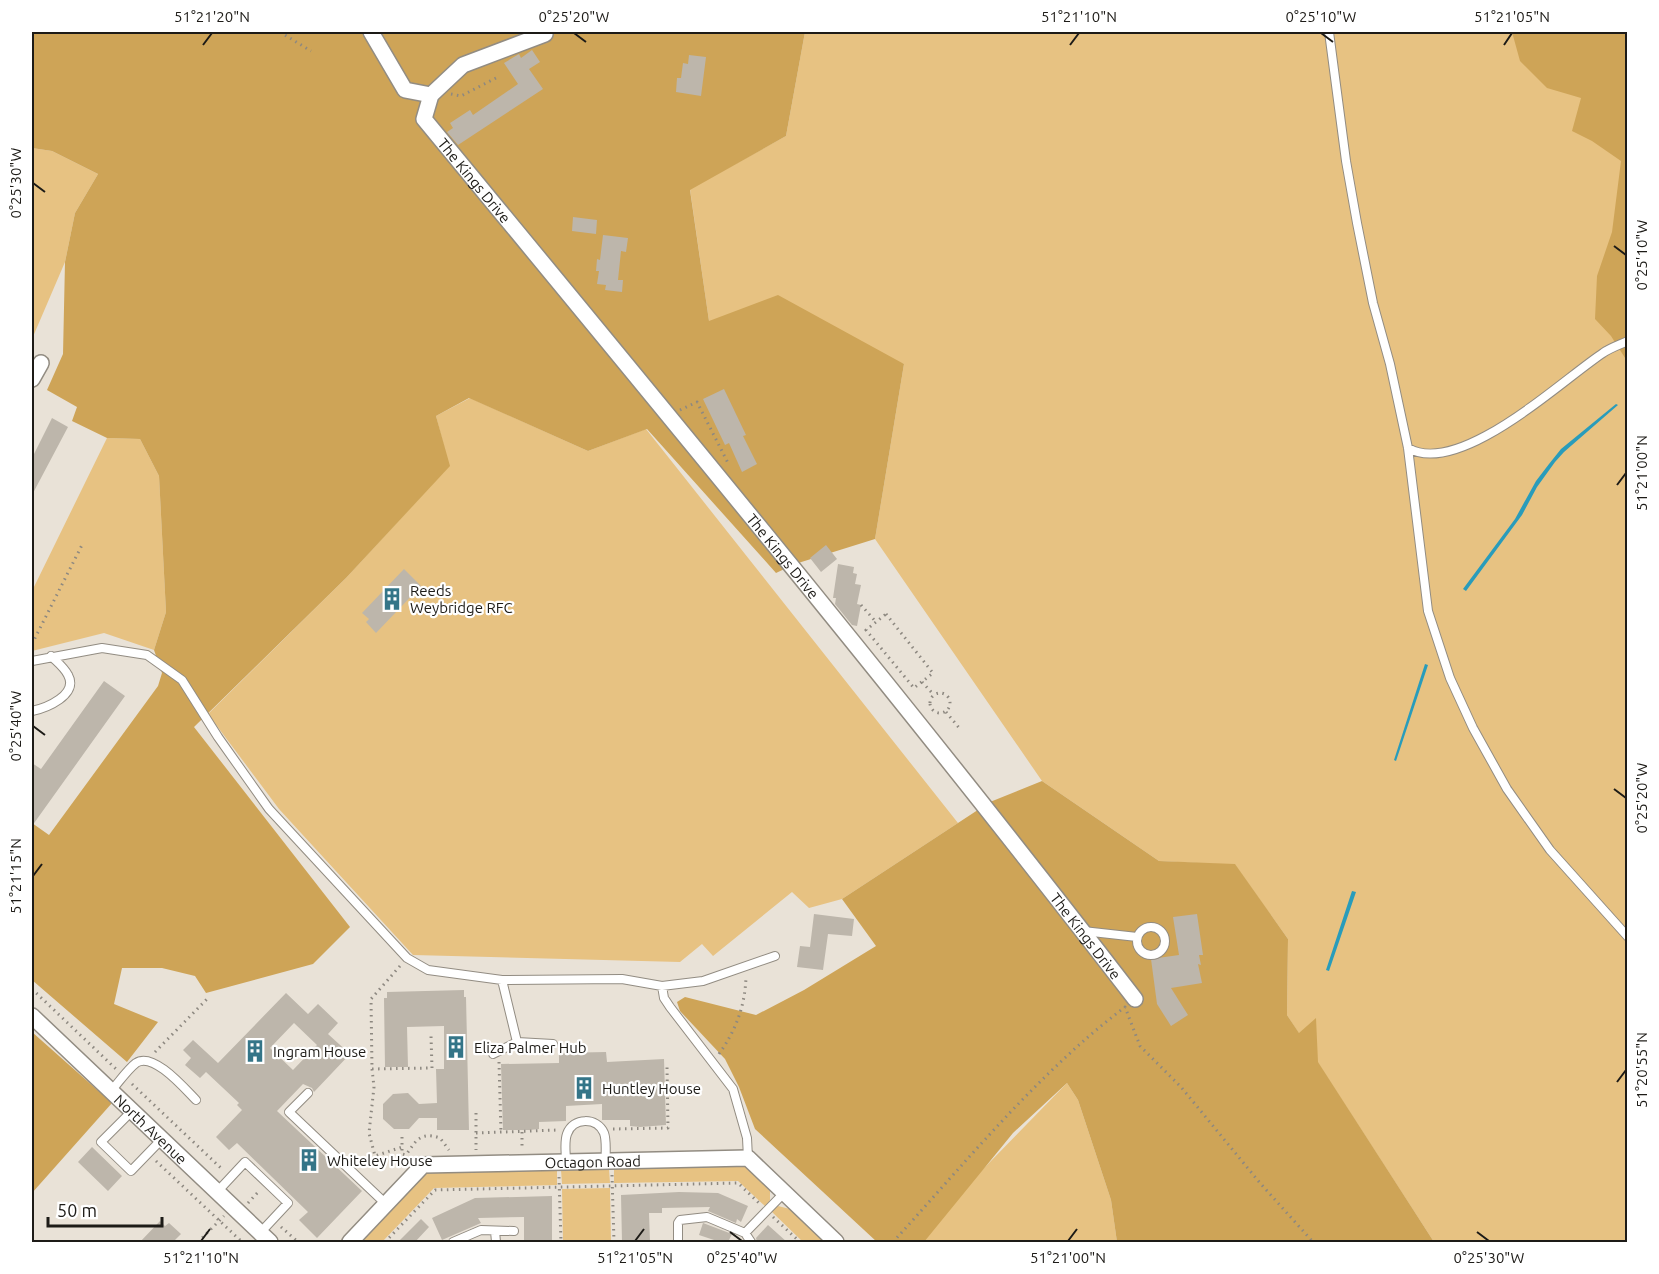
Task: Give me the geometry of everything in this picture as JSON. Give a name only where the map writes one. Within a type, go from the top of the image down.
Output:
[{"type":"street","name":"The Kings Drive","points":[[371,32],[424,119],[668,415],[1083,931],[1135,999]]},
{"type":"street","points":[[424,119],[434,92],[463,65],[545,34]]},
{"type":"street","points":[[405,90],[434,92]]},
{"type":"street","points":[[32,379],[42,363]]},
{"type":"street","name":"North Avenue","points":[[32,1016],[265,1238]]},
{"type":"street","points":[[748,1158],[836,1242]]},
{"type":"street","name":"Octagon Road","points":[[350,1242],[423,1165],[748,1158]]},
{"type":"lane","points":[[1329,32],[1356,223],[1408,448],[1428,611],[1450,678],[1473,728],[1507,789],[1550,850],[1628,936]]},
{"type":"lane","points":[[1408,448],[1421,454],[1429,454],[1462,446],[1506,425],[1603,352],[1628,341]]},
{"type":"lane","points":[[32,661],[102,648],[147,654],[182,680],[218,737],[269,809],[407,958],[428,970],[502,980],[622,979],[662,986],[703,981],[775,956]]},
{"type":"lane","points":[[32,711],[62,698],[70,685],[69,676],[51,657]]},
{"type":"lane","points":[[1083,931],[1137,937]]},
{"type":"lane","points":[[502,980],[517,1042]]},
{"type":"lane","points":[[662,986],[664,998],[670,1007],[733,1089],[747,1138],[748,1158]]},
{"type":"lane","points":[[493,1054],[517,1042],[553,1044]]},
{"type":"lane","points":[[111,1091],[137,1062],[148,1060],[157,1064],[196,1100]]},
{"type":"lane","points":[[308,1093],[289,1112],[386,1204]]},
{"type":"lane","points":[[132,1111],[101,1142],[131,1171],[162,1139]]},
{"type":"lane","points":[[562,1162],[568,1130],[578,1122],[584,1121],[596,1124],[604,1133],[609,1161]]},
{"type":"lane","points":[[217,1192],[245,1162],[288,1203],[273,1219],[265,1238]]},
{"type":"lane","points":[[745,1233],[784,1192]]},
{"type":"lane","points":[[678,1242],[678,1223],[683,1218],[707,1217],[745,1233],[751,1242]]},
{"type":"lane","points":[[453,1242],[481,1230],[514,1231]]},
{"type":"lane","points":[[495,1231],[496,1242]]},
{"type":"path","points":[[280,32],[311,51]]},
{"type":"path","points":[[434,92],[461,96],[496,78]]},
{"type":"path","points":[[668,415],[697,402],[730,466],[717,476]]},
{"type":"path","points":[[32,644],[82,545]]},
{"type":"path","points":[[861,605],[876,622]]},
{"type":"path","points":[[886,614],[933,673],[914,688],[866,630],[876,622],[886,614]]},
{"type":"path","points":[[922,682],[934,695]]},
{"type":"path","points":[[941,693],[948,696],[951,703],[946,712],[938,714],[932,709],[930,702],[934,695],[941,693]]},
{"type":"path","points":[[946,712],[960,729]]},
{"type":"path","points":[[402,1147],[375,1156],[369,1133],[374,1087],[371,999],[407,958]]},
{"type":"path","points":[[713,1063],[730,1039],[739,1018],[746,994],[746,966]]},
{"type":"path","points":[[148,1060],[209,997]]},
{"type":"path","points":[[892,1242],[1047,1074],[1093,1031],[1125,1007],[1140,1046],[1182,1087],[1260,1183],[1313,1242]]},
{"type":"path","points":[[372,1069],[432,1068],[431,1036]]},
{"type":"path","points":[[493,1054],[500,1062],[501,1132]]},
{"type":"path","points":[[609,1129],[668,1128],[667,1068]]},
{"type":"path","points":[[476,1113],[476,1155]]},
{"type":"path","points":[[476,1133],[561,1130]]},
{"type":"path","points":[[522,1132],[522,1154]]},
{"type":"path","points":[[402,1137],[402,1154],[406,1155],[415,1141],[434,1136],[445,1143],[450,1155]]},
{"type":"path","points":[[148,1153],[242,1242]]},
{"type":"path","points":[[609,1161],[614,1242]]},
{"type":"path","points":[[561,1242],[562,1162]]},
{"type":"path","points":[[385,1242],[435,1190],[738,1183],[800,1242]]},
{"type":"path","points":[[273,1219],[298,1242]]},
{"type":"shaded area","points":[[32,32],[805,32],[786,136],[690,190],[709,321],[778,295],[904,364],[875,539],[795,564],[776,573],[647,429],[588,451],[469,398],[436,416],[450,466],[346,578],[194,727],[350,927],[313,964],[206,993],[195,976],[162,968],[122,968],[114,1004],[158,1022],[127,1062],[32,980],[32,823],[49,835],[158,686],[162,673],[154,650],[166,612],[159,476],[140,439],[107,438],[72,421],[77,407],[47,390],[63,354],[65,262],[75,213],[98,174],[52,151],[32,148]]},
{"type":"shaded area","points":[[805,32],[1627,32],[1627,1242],[1434,1242],[1287,1015],[1288,939],[1235,865],[1159,861],[1042,781],[875,539],[904,364],[709,321],[690,189],[786,136]]},
{"type":"shaded area","points":[[1512,32],[1627,32],[1627,361],[1611,336],[1595,319],[1597,276],[1612,232],[1621,161],[1592,141],[1572,131],[1581,98],[1547,88],[1520,61]]},
{"type":"shaded area","points":[[32,148],[52,151],[98,174],[75,213],[65,262],[32,339]]},
{"type":"shaded area","points":[[470,398],[588,451],[646,429],[958,823],[842,899],[809,908],[792,892],[713,956],[702,944],[680,962],[413,955],[279,809],[208,714],[346,578],[449,466],[436,416]]},
{"type":"shaded area","points":[[107,438],[140,439],[159,476],[166,612],[154,650],[104,633],[32,651],[32,591]]},
{"type":"shaded area","points":[[1042,781],[1159,861],[1235,864],[1288,939],[1287,1015],[1299,1033],[1316,1018],[1318,1062],[1434,1242],[1117,1242],[1111,1200],[1078,1100],[1067,1083],[1013,1133],[924,1242],[877,1242],[755,1129],[739,1087],[725,1059],[680,1011],[677,1002],[685,997],[756,1015],[804,990],[876,946],[842,899],[990,802]]},
{"type":"shaded area","points":[[32,1032],[112,1103],[32,1193]]},
{"type":"shaded area","points":[[1067,1083],[1078,1100],[1111,1200],[1117,1242],[912,1242]]},
{"type":"shaded area","points":[[745,1164],[770,1191],[770,1200],[766,1207],[738,1181],[614,1183],[614,1168]]},
{"type":"shaded area","points":[[609,1169],[610,1183],[562,1184],[561,1170]]},
{"type":"shaded area","points":[[557,1170],[557,1185],[434,1188],[382,1242],[360,1242],[426,1173]]},
{"type":"shaded area","points":[[610,1188],[611,1242],[563,1242],[562,1189]]},
{"type":"shaded area","points":[[778,1206],[790,1209],[826,1242],[803,1242],[771,1211]]},
{"type":"water","points":[[1616,404],[1618,405],[1555,462],[1537,487],[1522,515],[1466,591],[1463,589],[1515,519],[1536,481],[1561,449]]},
{"type":"water","points":[[1425,664],[1428,665],[1396,761],[1394,760]]},
{"type":"water","points":[[1352,891],[1356,892],[1329,971],[1326,970]]},
{"type":"building","points":[[532,50],[540,62],[529,69],[543,89],[458,145],[447,132],[453,128],[450,123],[470,110],[473,115],[518,84],[504,63],[519,54],[521,58]]},
{"type":"building","points":[[689,55],[706,57],[701,96],[676,92],[677,78],[681,78],[683,63],[688,64]]},
{"type":"building","points":[[573,217],[597,220],[596,234],[572,231]]},
{"type":"building","points":[[603,235],[628,238],[626,252],[621,251],[618,280],[623,280],[622,292],[605,290],[606,285],[597,284],[599,271],[596,271],[597,259],[600,260]]},
{"type":"building","points":[[724,389],[757,464],[742,472],[729,443],[725,445],[703,399]]},
{"type":"building","points":[[52,418],[68,427],[32,495],[32,458]]},
{"type":"building","points":[[826,545],[837,559],[821,572],[810,558]]},
{"type":"building","points":[[838,564],[854,567],[853,573],[857,574],[855,584],[861,585],[857,604],[861,605],[857,626],[852,625],[835,604],[836,598],[833,598]]},
{"type":"building","name":"Reeds Weybridge RFC","points":[[404,569],[421,586],[376,633],[366,622],[369,619],[362,613]]},
{"type":"building","points":[[104,681],[125,696],[32,826],[32,763],[41,769]]},
{"type":"building","points":[[814,914],[854,919],[852,936],[828,934],[823,970],[797,967],[800,946],[810,947]]},
{"type":"building","points":[[1197,914],[1203,955],[1199,955],[1201,965],[1198,964],[1202,983],[1171,988],[1188,1015],[1171,1026],[1157,1004],[1151,959],[1179,955],[1173,917]]},
{"type":"building","name":"Eliza Palmer Hub","points":[[464,990],[469,1130],[437,1130],[437,1118],[419,1118],[409,1129],[394,1129],[383,1119],[383,1104],[393,1094],[408,1093],[419,1104],[437,1103],[436,1069],[444,1069],[444,1026],[407,1027],[408,1067],[385,1067],[384,998],[387,998],[387,992]]},
{"type":"building","points":[[286,993],[308,1014],[318,1004],[338,1023],[328,1034],[350,1054],[314,1092],[312,1088],[303,1084],[277,1111],[362,1191],[317,1238],[299,1220],[308,1212],[237,1143],[229,1150],[216,1137],[242,1110],[237,1105],[239,1103],[206,1072],[200,1078],[185,1065],[191,1058],[183,1050],[193,1040],[218,1063]],"holes":[[[294,1023],[317,1045],[293,1070],[270,1048]]]},
{"type":"building","name":"Huntley House","points":[[606,1052],[607,1062],[664,1059],[666,1125],[640,1127],[630,1126],[630,1120],[602,1120],[602,1104],[566,1106],[566,1121],[539,1122],[539,1129],[503,1130],[501,1064],[559,1063],[559,1053]]},
{"type":"building","points":[[92,1147],[122,1176],[108,1191],[78,1162]]},
{"type":"building","points":[[679,1192],[718,1193],[748,1206],[741,1222],[737,1219],[736,1223],[708,1211],[710,1207],[662,1208],[662,1213],[649,1213],[650,1242],[622,1242],[621,1195]]},
{"type":"building","points":[[552,1196],[552,1242],[524,1242],[524,1217],[478,1218],[481,1223],[442,1240],[432,1218],[475,1198]]},
{"type":"building","points":[[421,1219],[429,1227],[415,1242],[398,1242]]},
{"type":"building","points":[[160,1221],[165,1226],[169,1223],[181,1234],[173,1242],[140,1242]]},
{"type":"building","points":[[703,1223],[732,1234],[728,1242],[720,1242],[699,1235]]},
{"type":"building","points":[[768,1225],[787,1242],[757,1242],[756,1238]]},
{"type":"place","name":"Reeds Weybridge RFC","points":[[392,599]]},
{"type":"place","name":"Eliza Palmer Hub","points":[[456,1047]]},
{"type":"place","name":"Ingram House","points":[[255,1051]]},
{"type":"place","name":"Huntley House","points":[[584,1088]]},
{"type":"place","name":"Whiteley House","points":[[309,1160]]}]
